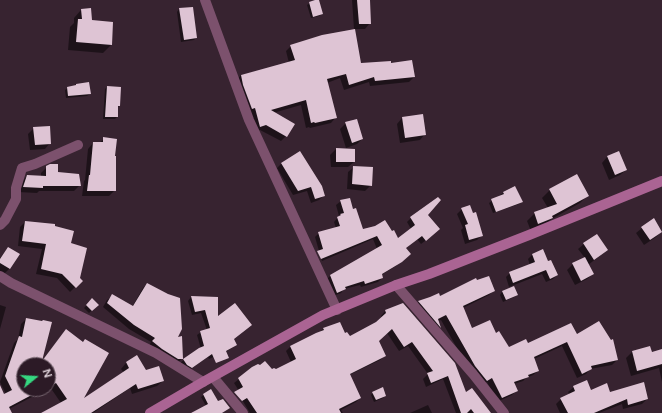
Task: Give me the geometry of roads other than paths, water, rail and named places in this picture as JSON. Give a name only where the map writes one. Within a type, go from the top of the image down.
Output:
[{"type":"street","points":[[205,0],[249,120],[337,310]]},
{"type":"street","points":[[0,225],[5,220],[16,199],[16,188],[22,168],[35,164],[78,145]]},
{"type":"street","points":[[150,413],[323,316],[396,285],[429,274],[530,235],[662,181]]},
{"type":"street","points":[[0,276],[11,283],[156,353],[203,382]]},
{"type":"street","points":[[396,285],[473,374],[504,413]]},
{"type":"street","points":[[213,377],[242,413]]}]
